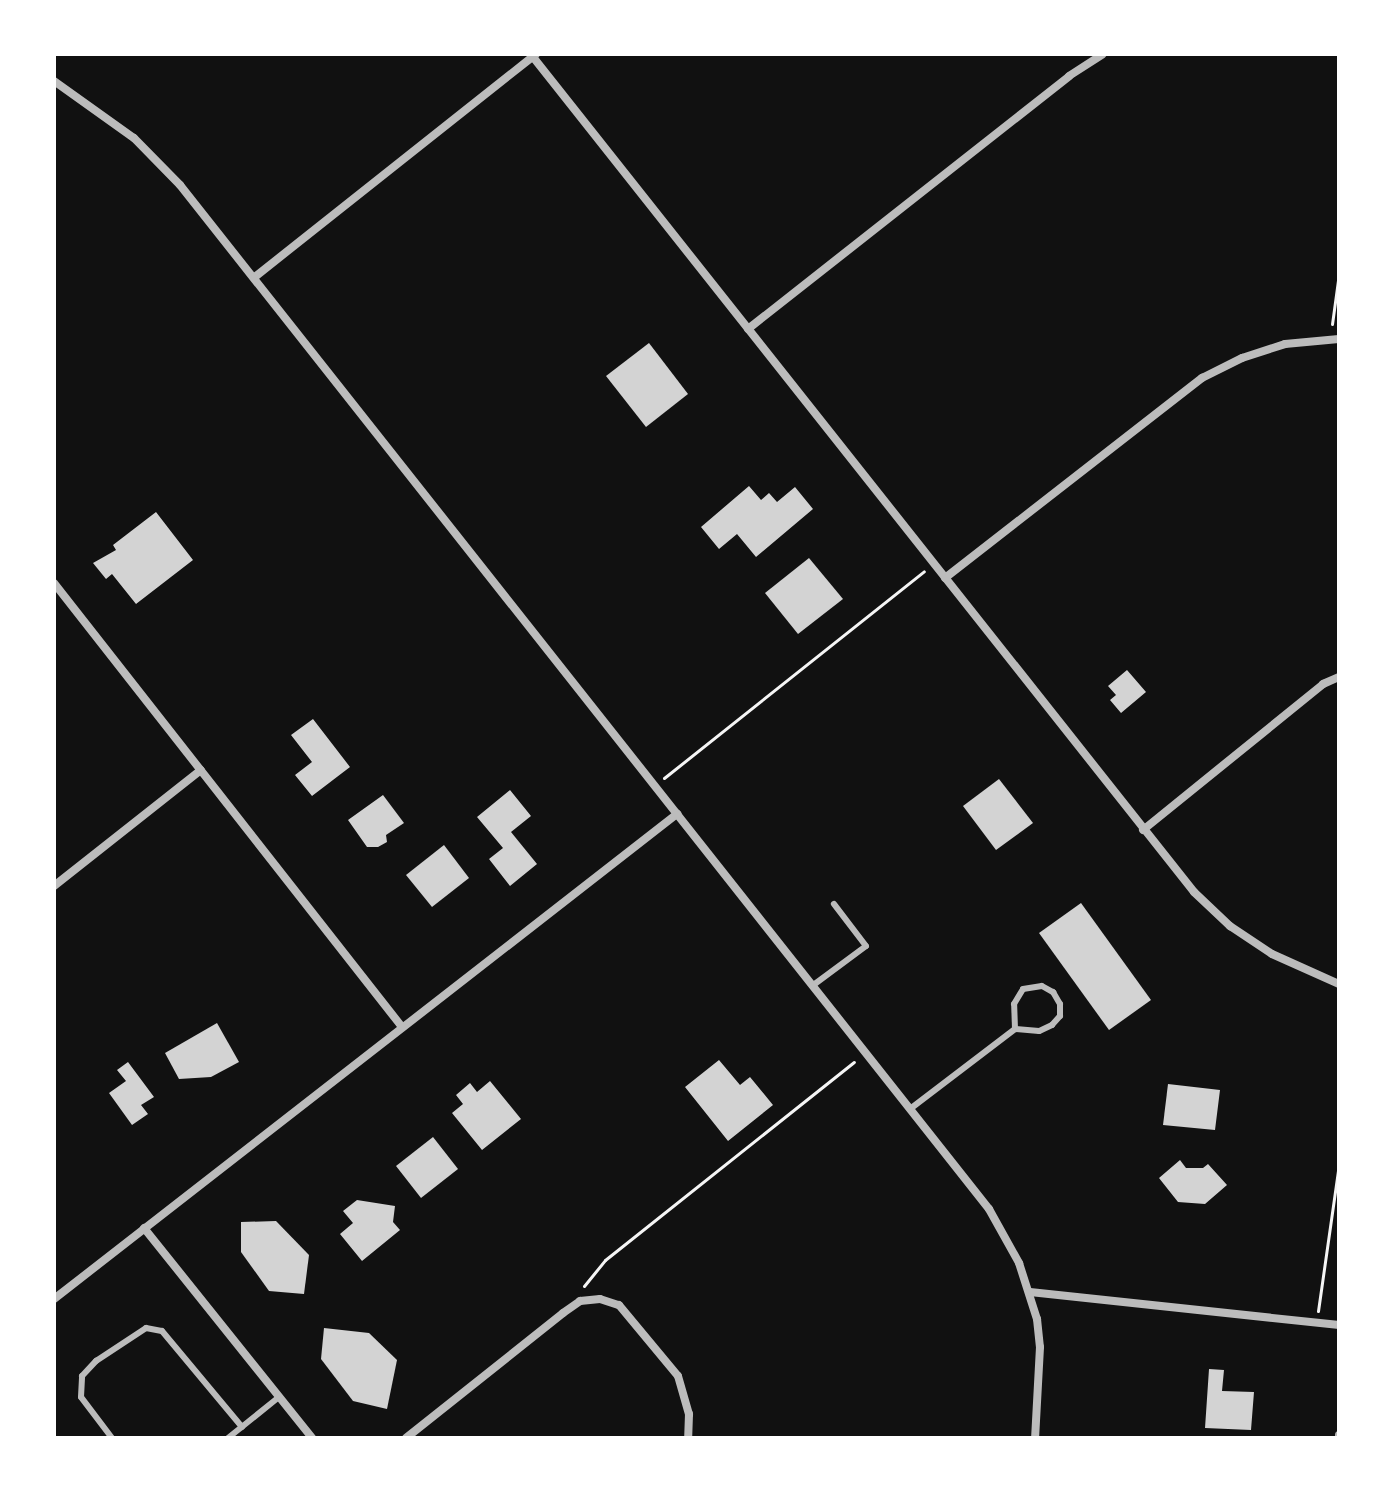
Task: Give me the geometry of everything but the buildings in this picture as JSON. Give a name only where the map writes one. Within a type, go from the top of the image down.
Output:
[{"type":"street","points":[[748,329],[1069,76],[1103,54]]},
{"type":"street","points":[[256,276],[535,55],[1194,892],[1230,926],[1272,954],[1339,984]]},
{"type":"street","points":[[54,81],[134,138],[180,185],[256,276],[989,1209],[1006,1235],[1030,1292],[1040,1347],[1035,1438]]},
{"type":"street","points":[[945,578],[1202,378],[1242,358],[1271,349],[1334,339]]},
{"type":"street","points":[[54,583],[402,1027]]},
{"type":"street","points":[[1143,830],[1323,684],[1339,677]]},
{"type":"street","points":[[54,886],[201,770]]},
{"type":"street","points":[[54,1299],[677,814]]},
{"type":"street","points":[[144,1228],[312,1438]]},
{"type":"street","points":[[1030,1292],[1339,1325]]},
{"type":"street","points":[[406,1438],[580,1301],[600,1299],[619,1305],[667,1360],[685,1395],[688,1438]]},
{"type":"lane","points":[[812,986],[866,946],[834,904]]},
{"type":"lane","points":[[910,1109],[1015,1029],[1039,1031],[1052,1025],[1060,1016],[1060,1004],[1053,992],[1042,986],[1023,989],[1014,1004],[1015,1029]]},
{"type":"lane","points":[[112,1438],[81,1397],[82,1376],[87,1367],[146,1328],[162,1331],[242,1427]]},
{"type":"lane","points":[[228,1438],[279,1397]]},
{"type":"path","points":[[1334,339],[1339,273]]},
{"type":"path","points":[[654,786],[933,564]]},
{"type":"path","points":[[580,1301],[593,1271],[605,1260],[866,1053]]},
{"type":"path","points":[[1316,1323],[1339,1164]]}]
